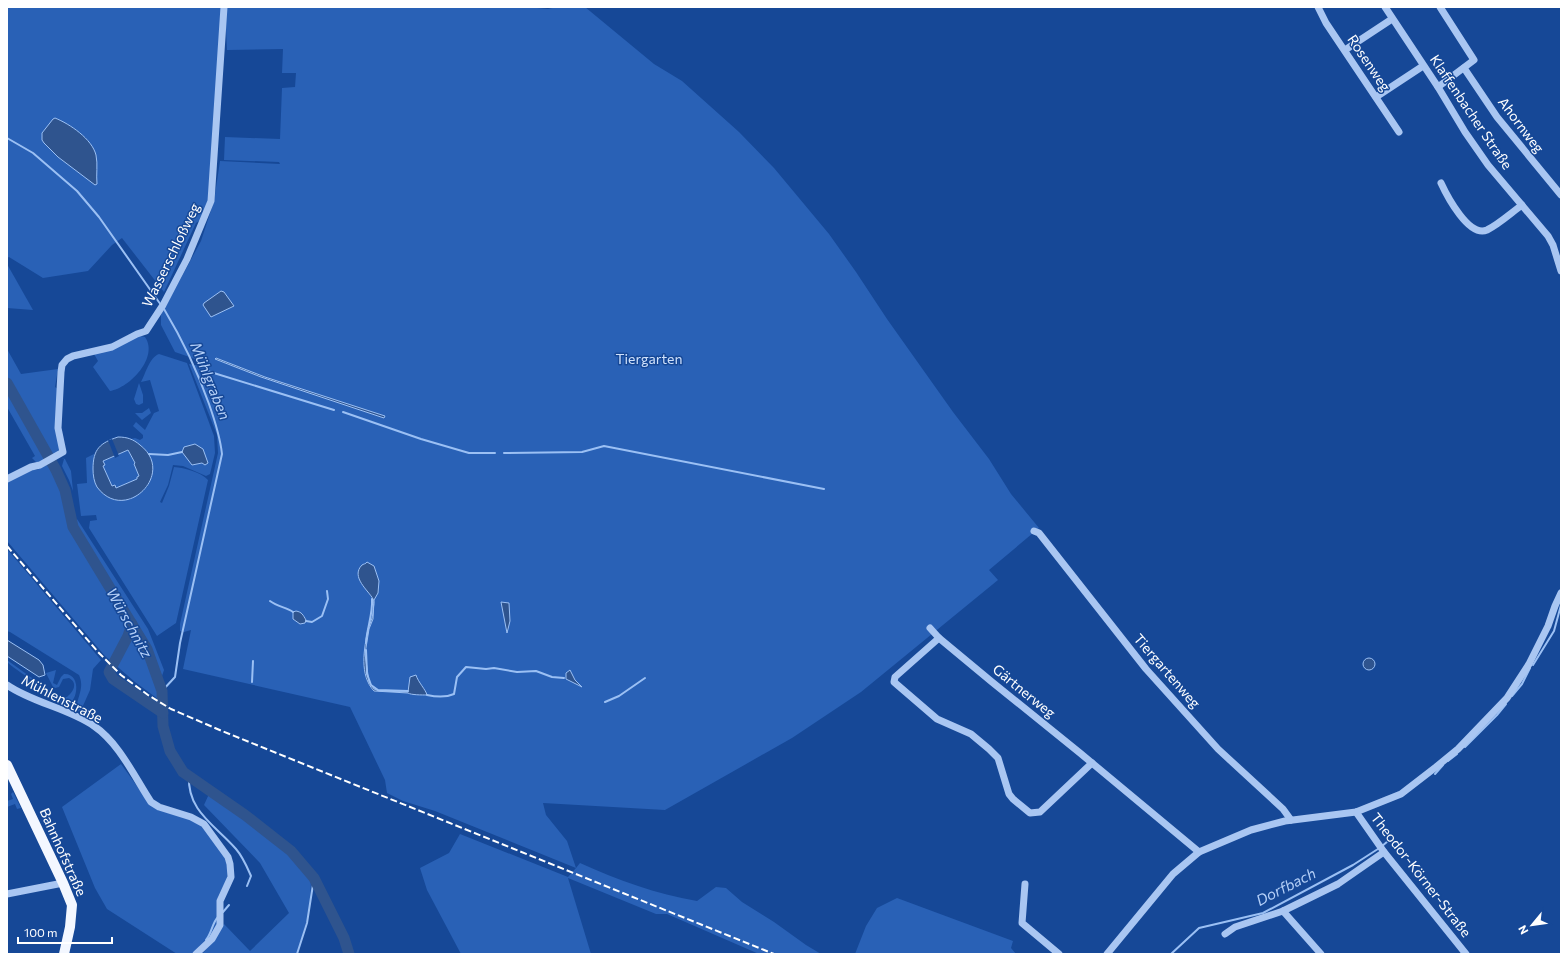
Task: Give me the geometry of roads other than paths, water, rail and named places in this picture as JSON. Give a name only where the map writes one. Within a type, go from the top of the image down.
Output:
[{"type":"main road","name":"Bahnhofstraße","points":[[7,765],[72,905],[70,926],[64,954]]},
{"type":"street","name":"Wasserschloßweg","points":[[7,479],[61,454],[58,428],[62,365],[67,359],[73,356],[112,347],[146,331],[162,306],[187,259],[211,202],[224,7]]},
{"type":"street","name":"Rosenweg","points":[[1318,7],[1399,132]]},
{"type":"street","name":"Klaffenbacher Straße","points":[[1385,7],[1438,87],[1465,132],[1488,165],[1548,236],[1553,245],[1561,271]]},
{"type":"street","points":[[1438,87],[1473,62],[1474,58],[1440,7]]},
{"type":"street","points":[[1345,50],[1392,19]]},
{"type":"street","points":[[1376,98],[1423,66]]},
{"type":"street","name":"Ahornweg","points":[[1464,68],[1497,117],[1561,195]]},
{"type":"street","points":[[1441,183],[1447,195],[1470,228],[1479,232],[1486,230],[1522,205]]},
{"type":"street","name":"Tiergartenweg","points":[[1034,531],[1039,533],[1146,669],[1218,749],[1283,809],[1291,820]]},
{"type":"street","points":[[1107,954],[1173,874],[1199,852],[1251,830],[1291,820],[1356,812],[1401,794],[1436,767],[1458,749],[1507,698],[1529,664],[1548,626],[1561,593]]},
{"type":"street","name":"Gärtnerweg","points":[[930,628],[939,638],[1199,852]]},
{"type":"street","points":[[939,638],[895,677],[894,682],[937,719],[970,734],[989,749],[998,758],[1009,794],[1023,808],[1030,813],[1040,812],[1092,763]]},
{"type":"street","name":"Mühlenstraße","points":[[7,685],[29,697],[94,726],[116,746],[151,802],[159,807],[191,817],[204,824],[228,857],[231,877],[220,901],[220,925],[212,939],[196,954]]},
{"type":"street","name":"Theodor-Körner-Straße","points":[[1356,812],[1384,852],[1466,954]]},
{"type":"street","points":[[1225,934],[1235,927],[1283,911],[1338,884],[1384,852]]},
{"type":"street","points":[[7,894],[63,883]]},
{"type":"street","points":[[1025,884],[1022,923],[1059,954]]},
{"type":"street","points":[[1283,911],[1321,954]]},
{"type":"waterway","name":"Mühlgraben","points":[[7,138],[33,153],[77,191],[99,217],[161,305]]},
{"type":"waterway","name":"Mühlgraben","points":[[162,691],[175,677],[180,643],[222,454],[220,441],[209,404],[183,343],[164,309]]},
{"type":"waterway","points":[[204,370],[334,410]]},
{"type":"waterway","name":"Mühlgraben","points":[[7,383],[56,470],[65,490],[73,527],[147,649],[162,691],[163,726],[170,751],[183,772],[245,815],[291,851],[314,878],[344,938],[349,954]]},
{"type":"waterway","points":[[343,412],[421,439],[469,453],[495,453]]},
{"type":"waterway","points":[[504,453],[582,452],[604,446],[824,489]]},
{"type":"waterway","points":[[149,454],[168,455],[182,452]]},
{"type":"waterway","points":[[306,621],[312,622],[322,616],[328,599],[327,591]]},
{"type":"waterway","points":[[366,643],[372,610],[372,599]]},
{"type":"waterway","points":[[270,601],[293,612]]},
{"type":"waterway","name":"Dorfbach","points":[[1533,665],[1554,631],[1561,605]]},
{"type":"waterway","name":"Würschnitz","points":[[132,624],[128,636],[109,672],[113,679],[163,713]]},
{"type":"waterway","points":[[366,650],[367,674],[371,685],[378,690],[408,691]]},
{"type":"waterway","points":[[252,682],[253,661]]},
{"type":"waterway","points":[[427,695],[440,697],[454,694],[457,677],[466,667],[486,669],[494,668],[517,672],[536,671],[552,677],[564,678]]},
{"type":"waterway","name":"Dorfbach","points":[[1512,696],[1522,684],[1530,668]]},
{"type":"waterway","points":[[605,702],[619,696],[645,678]]},
{"type":"waterway","name":"Dorfbach","points":[[1465,747],[1506,704]]},
{"type":"waterway","name":"Dorfbach","points":[[1448,761],[1457,754]]},
{"type":"waterway","name":"Dorfbach","points":[[1435,774],[1443,765]]},
{"type":"waterway","name":"Mühlgraben","points":[[189,776],[190,788],[197,808],[211,825],[228,840],[245,862],[251,876],[247,886]]},
{"type":"waterway","name":"Dorfbach","points":[[1171,954],[1199,928],[1263,913],[1353,865],[1388,841]]},
{"type":"waterway","points":[[297,954],[307,923],[314,878]]},
{"type":"waterway","name":"Mühlgraben","points":[[223,912],[229,905]]},
{"type":"waterway","name":"Mühlgraben","points":[[206,940],[210,934],[214,922],[218,917]]},
{"type":"railway","points":[[7,546],[98,652],[121,675],[148,695],[171,709],[774,954]]},
{"type":"park label","name":"Tiergarten","points":[[649,359]]}]
